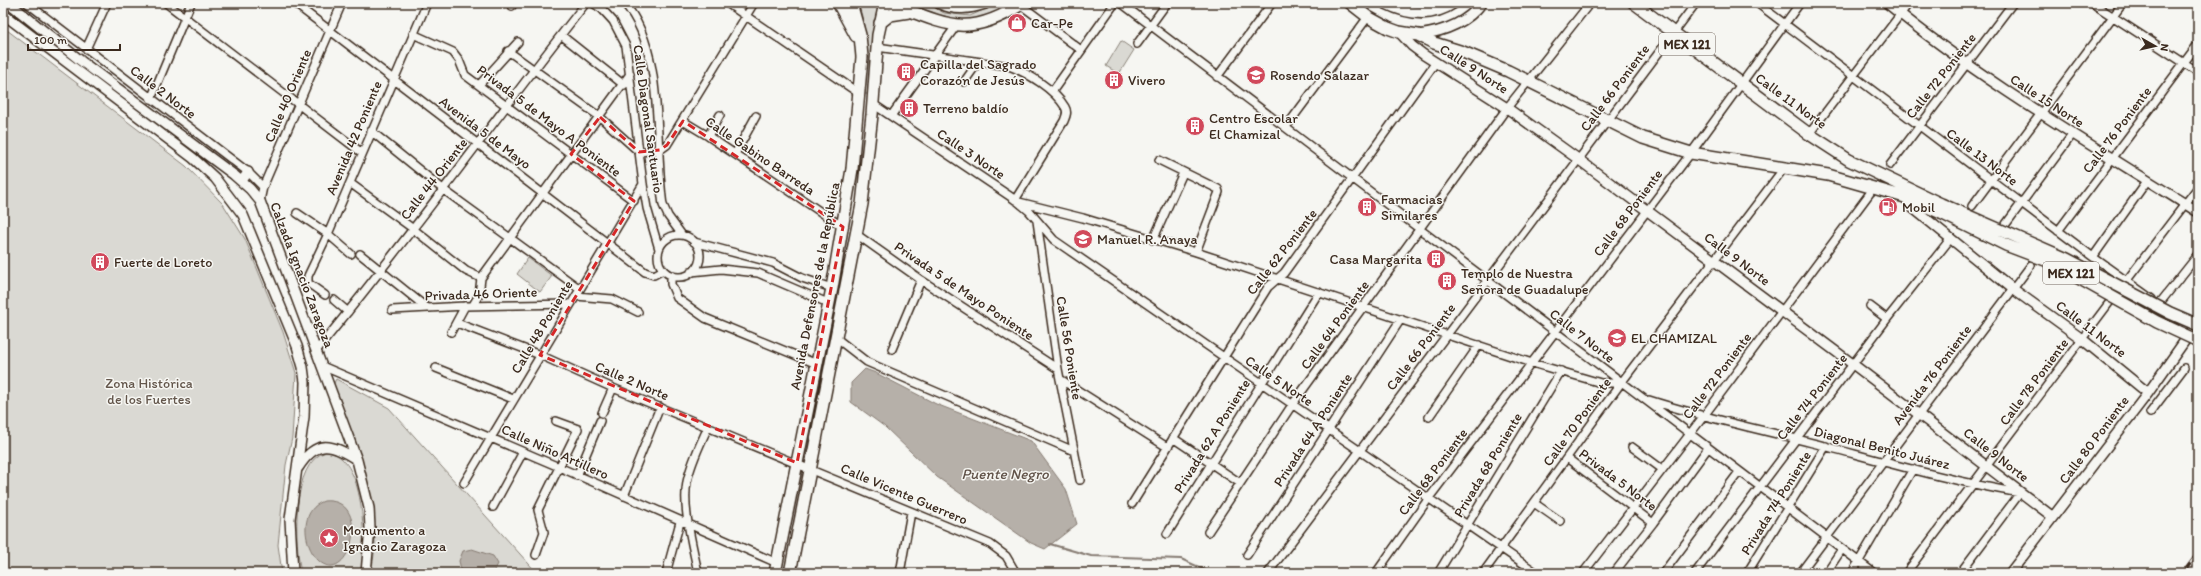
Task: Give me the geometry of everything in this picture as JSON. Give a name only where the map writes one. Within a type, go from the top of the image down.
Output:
[{"type":"main road","points":[[838,3],[862,48]]},
{"type":"main road","name":"Avenida Defensores de la República","points":[[776,568],[832,288],[852,169],[860,94],[862,48],[858,24],[851,3]]},
{"type":"main road","name":"Avenida Defensores de la República","points":[[790,571],[856,234],[866,174],[877,47],[885,3]]},
{"type":"main road","points":[[890,3],[956,26],[982,24],[1022,4]]},
{"type":"main road","points":[[940,3],[956,8],[985,3]]},
{"type":"main road","name":"Calle 9 Norte","points":[[1350,3],[1368,17],[1399,32],[1418,35],[1434,43],[1483,60],[1643,138],[1691,153],[1828,175],[1941,209]]},
{"type":"main road","points":[[1386,3],[1395,8],[1416,13],[1438,11],[1453,3]]},
{"type":"main road","name":"Calle 11 Norte","points":[[1634,3],[1673,34],[1809,134],[1872,173],[1941,209]]},
{"type":"main road","points":[[880,24],[885,18],[895,13],[914,12]]},
{"type":"main road","name":"MEX 121","points":[[1941,209],[2066,258],[2170,314],[2198,326]]},
{"type":"main road","name":"MEX 121","points":[[1941,209],[2006,245],[2048,261],[2158,322],[2198,341]]},
{"type":"street","name":"Calzada Ignacio Zaragoza","points":[[9,3],[81,61],[242,181],[260,201],[357,460],[369,508],[370,528],[366,573]]},
{"type":"street","name":"Calle 2 Norte","points":[[27,3],[86,50],[248,172],[263,187]]},
{"type":"street","points":[[86,50],[107,3]]},
{"type":"street","points":[[166,3],[362,153]]},
{"type":"street","points":[[151,99],[191,3]]},
{"type":"street","name":"Avenida 5 de Mayo","points":[[294,3],[331,30],[392,80],[543,192],[608,245],[650,275],[654,275],[663,270]]},
{"type":"street","name":"Calle 40 Oriente","points":[[260,201],[263,187],[342,3]]},
{"type":"street","name":"Avenida 42 Poniente","points":[[325,294],[308,283],[308,276],[328,234],[392,80],[427,3]]},
{"type":"street","name":"Calle 44 Oriente","points":[[316,351],[348,312],[412,228],[444,190],[506,105],[586,3]]},
{"type":"street","name":"Calle Diagonal Santuario","points":[[593,3],[605,12],[619,30],[626,46],[643,184],[647,208],[659,249]]},
{"type":"street","name":"Calle Diagonal Santuario","points":[[624,3],[644,34],[654,88],[664,205],[668,216],[682,235]]},
{"type":"street","points":[[727,3],[860,94]]},
{"type":"street","points":[[508,51],[600,117],[639,152],[660,150],[667,145],[683,121],[754,3]]},
{"type":"street","points":[[1052,92],[1115,3]]},
{"type":"street","name":"Calle 7 Norte","points":[[1121,3],[1151,24],[1217,77],[1286,127],[1420,231],[1487,279],[1621,383],[1645,398],[1739,472],[1874,573]]},
{"type":"street","points":[[1137,44],[1167,3]]},
{"type":"street","points":[[1217,77],[1272,3]]},
{"type":"street","points":[[1418,35],[1437,33],[1449,28],[1468,17],[1482,3]]},
{"type":"street","name":"Calle 64 Poniente","points":[[1208,532],[1292,405],[1420,231],[1507,108],[1590,3]]},
{"type":"street","name":"Calle 66 Poniente","points":[[1268,572],[1696,3]]},
{"type":"street","name":"Calle 13 Norte","points":[[1757,3],[2093,258],[2160,304],[2198,322]]},
{"type":"street","name":"Calle 68 Poniente","points":[[1376,573],[1429,498],[1646,210],[1691,153],[1740,83],[1800,3]]},
{"type":"street","name":"Calle 15 Norte","points":[[1887,3],[1966,64],[2040,115],[2198,212]]},
{"type":"street","points":[[1809,134],[1909,3]]},
{"type":"street","name":"Calle 72 Poniente","points":[[1890,166],[2013,3]]},
{"type":"street","points":[[2092,3],[2198,72]]},
{"type":"street","points":[[1972,206],[2123,3]]},
{"type":"street","points":[[1022,4],[1081,50]]},
{"type":"street","points":[[3,14],[192,158],[215,178],[240,210],[297,346],[303,367],[305,390],[304,417],[289,535],[293,573]]},
{"type":"street","points":[[1286,127],[1368,17]]},
{"type":"street","points":[[891,116],[956,26]]},
{"type":"street","name":"Calle 9 Norte","points":[[1399,32],[1412,46],[1507,108],[1578,159],[1854,365],[2053,517]]},
{"type":"street","name":"Privada 5 de Mayo A Poniente","points":[[413,34],[453,52],[460,60],[465,75],[634,200]]},
{"type":"street","points":[[561,35],[624,85]]},
{"type":"street","points":[[479,85],[508,51],[518,42]]},
{"type":"street","name":"Calle 76 Poniente","points":[[2058,231],[2198,44]]},
{"type":"street","points":[[877,47],[1010,66],[1018,69],[1052,92],[1065,107],[1067,113],[1064,122],[1016,201],[1036,205],[1196,252],[1532,363],[1601,384],[1621,383]]},
{"type":"street","points":[[964,82],[974,68],[975,61]]},
{"type":"street","name":"Calle 62 Poniente","points":[[1132,504],[1268,287],[1284,273],[1436,62]]},
{"type":"street","points":[[451,332],[469,306],[479,295],[480,278],[509,237],[624,85],[630,74]]},
{"type":"street","name":"Calle 3 Norte","points":[[873,104],[1016,201]]},
{"type":"street","points":[[708,136],[720,115]]},
{"type":"street","points":[[735,154],[756,116]]},
{"type":"street","name":"Calle Gabino Barreda","points":[[683,121],[708,136],[843,227]]},
{"type":"street","points":[[371,131],[444,190],[580,289]]},
{"type":"street","points":[[2006,224],[2072,135]]},
{"type":"street","points":[[1159,160],[1218,189],[1219,196],[1196,252]]},
{"type":"street","points":[[242,181],[248,172]]},
{"type":"street","name":"Calle 70 Poniente","points":[[1483,573],[1621,383],[1781,172]]},
{"type":"street","points":[[1153,240],[1183,173]]},
{"type":"street","points":[[2093,258],[2147,182]]},
{"type":"street","points":[[350,183],[412,228],[466,271],[480,278]]},
{"type":"street","name":"Calle 48 Poniente","points":[[464,482],[513,399],[608,245],[643,184]]},
{"type":"street","name":"Calle 78 Poniente","points":[[1906,573],[2198,187]]},
{"type":"street","name":"Calle 72 Poniente","points":[[1583,573],[1703,417],[1870,193]]},
{"type":"street","name":"Calle 11 Norte","points":[[1905,197],[1913,208],[2013,289],[2082,339],[2148,393]]},
{"type":"street","name":"Calle 5 Norte","points":[[1016,201],[1054,240],[1224,359],[1537,573]]},
{"type":"street","points":[[297,213],[328,234],[351,254]]},
{"type":"street","name":"Calle 56 Poniente","points":[[1037,221],[1058,369],[1080,480]]},
{"type":"street","name":"Privada 5 de Mayo Poniente","points":[[856,234],[922,280],[1058,369]]},
{"type":"street","points":[[828,303],[758,273],[721,269],[691,272],[681,276],[670,275],[663,270],[658,261],[659,249],[665,239],[670,236],[682,235],[694,242],[773,263],[802,278],[832,288]]},
{"type":"street","name":"Calle 74 Poniente","points":[[1695,573],[1950,238]]},
{"type":"street","points":[[691,272],[699,261],[698,247],[694,242]]},
{"type":"street","points":[[360,254],[427,308]]},
{"type":"street","points":[[2160,304],[2198,254]]},
{"type":"street","points":[[2013,289],[2031,265]]},
{"type":"street","points":[[670,275],[671,284],[677,298],[705,318],[817,364]]},
{"type":"street","points":[[892,349],[922,280]]},
{"type":"street","name":"Avenida 76 Poniente","points":[[1800,573],[1883,462],[1920,416],[2013,289]]},
{"type":"street","name":"Privada 62 A Poniente","points":[[1166,534],[1319,292]]},
{"type":"street","points":[[576,296],[612,299],[638,312]]},
{"type":"street","points":[[334,300],[348,312]]},
{"type":"street","name":"Privada 46 Oriente","points":[[392,310],[469,306],[571,304]]},
{"type":"street","points":[[1870,306],[1887,319]]},
{"type":"street","name":"Privada 64 A Poniente","points":[[1248,555],[1401,319]]},
{"type":"street","name":"Calle 80 Poniente","points":[[2010,573],[2148,393],[2198,322]]},
{"type":"street","name":"Calle 2 Norte","points":[[457,323],[540,355],[613,388],[797,463]]},
{"type":"street","points":[[836,338],[845,343],[860,358],[867,362],[1074,451]]},
{"type":"street","points":[[1429,417],[1479,345]]},
{"type":"street","name":"Calle Niño Artillero","points":[[322,366],[559,467],[689,525],[776,568]]},
{"type":"street","points":[[436,368],[513,399]]},
{"type":"street","points":[[2150,413],[2184,368]]},
{"type":"street","name":"Privada 68 Poniente","points":[[1438,573],[1561,371]]},
{"type":"street","points":[[1060,379],[1167,447]]},
{"type":"street","points":[[602,413],[613,388]]},
{"type":"street","points":[[2148,393],[2159,401]]},
{"type":"street","name":"Diagonal Benito Juárez","points":[[1645,398],[1703,417],[1795,440],[1826,446],[1972,485],[2020,493]]},
{"type":"street","points":[[624,496],[660,407]]},
{"type":"street","points":[[536,555],[544,532],[538,510],[578,428],[556,421]]},
{"type":"street","points":[[577,476],[600,421]]},
{"type":"street","points":[[698,573],[689,525],[686,500],[687,483],[692,465],[708,427]]},
{"type":"street","points":[[1173,438],[1240,483]]},
{"type":"street","points":[[296,473],[309,455],[318,447],[326,446],[346,452],[357,460]]},
{"type":"street","name":"Privada 74 Poniente","points":[[1747,573],[1826,446]]},
{"type":"street","points":[[1632,447],[1662,469]]},
{"type":"street","points":[[1614,573],[1708,448]]},
{"type":"street","points":[[493,507],[523,452]]},
{"type":"street","name":"Privada 5 Norte","points":[[1567,458],[1653,523]]},
{"type":"street","name":"Calle Vicente Guerrero","points":[[797,463],[990,544],[1001,550],[1016,573]]},
{"type":"street","points":[[1852,573],[1914,469]]},
{"type":"street","points":[[1663,573],[1739,472]]},
{"type":"street","points":[[1960,573],[2020,493]]},
{"type":"street","points":[[1534,503],[1560,522]]},
{"type":"street","points":[[900,573],[911,512]]},
{"type":"street","points":[[666,573],[680,522]]},
{"type":"street","points":[[1826,573],[1842,549]]},
{"type":"street","points":[[790,571],[801,573]]},
{"type":"highlighted area","points":[[600,117],[639,152],[660,150],[667,145],[683,121],[843,227],[797,463],[540,355],[634,201],[571,154]]},
{"type":"green space","points":[[858,3],[879,4],[875,19],[868,94],[864,94],[866,48],[862,15]]},
{"type":"green space","points":[[905,3],[927,3],[944,13],[970,16],[998,3],[1009,3],[986,18],[963,22]]},
{"type":"green space","points":[[1395,3],[1426,3],[1430,6],[1415,8]]},
{"type":"green space","name":"Zona Histórica de los Fuertes","points":[[3,27],[186,166],[223,204],[245,239],[283,332],[296,373],[292,438],[286,465],[278,545],[282,573],[3,573]]},
{"type":"green space","points":[[1121,41],[1134,50],[1119,74],[1106,66]]},
{"type":"green space","points":[[528,258],[552,276],[540,292],[517,274]]},
{"type":"green space","points":[[336,379],[389,408],[537,573],[371,573],[375,540],[371,501],[361,461],[333,385]]},
{"type":"green space","points":[[326,452],[339,457],[349,468],[356,484],[363,522],[363,560],[361,573],[301,573],[297,543],[297,525],[301,487],[306,471],[314,459]]},
{"type":"water","name":"Puente Negro","points":[[865,369],[876,373],[936,404],[1031,441],[1066,489],[1077,524],[1045,549],[1031,543],[937,477],[885,427],[851,402],[851,383]]},
{"type":"water","name":"Monumento a Ignacio Zaragoza","points":[[324,501],[337,503],[346,509],[351,519],[353,531],[347,554],[340,562],[332,566],[324,564],[316,558],[307,539],[306,527],[308,516],[314,507]]},
{"type":"water","points":[[472,549],[493,556],[498,564],[493,573],[462,573],[459,561],[463,551]]},
{"type":"waterway","points":[[1050,544],[1091,556],[1181,559],[1212,573]]},
{"type":"railway","points":[[2183,573],[2198,553]]},
{"type":"place","name":"Car-Pe","points":[[1017,23]]},
{"type":"place","name":"Capilla del Sagrado Corazón de Jesús","points":[[906,72]]},
{"type":"place","name":"Rosendo Salazar","points":[[1256,75]]},
{"type":"place","name":"Vivero","points":[[1114,80]]},
{"type":"place","name":"Terreno baldío","points":[[909,108]]},
{"type":"place","name":"Centro Escolar El Chamizal","points":[[1195,126]]},
{"type":"place","name":"Farmacias Similares","points":[[1367,207]]},
{"type":"place","name":"Mobil","points":[[1888,207]]},
{"type":"place","name":"Manuel R. Anaya","points":[[1083,239]]},
{"type":"place","name":"Casa Margarita","points":[[1436,259]]},
{"type":"place","name":"Fuerte de Loreto","points":[[100,262]]},
{"type":"place","name":"Templo de Nuestra Señora de Guadalupe","points":[[1447,281]]},
{"type":"place","name":"EL CHAMIZAL","points":[[1617,338]]},
{"type":"place","name":"Monumento a Ignacio Zaragoza","points":[[329,538]]}]
